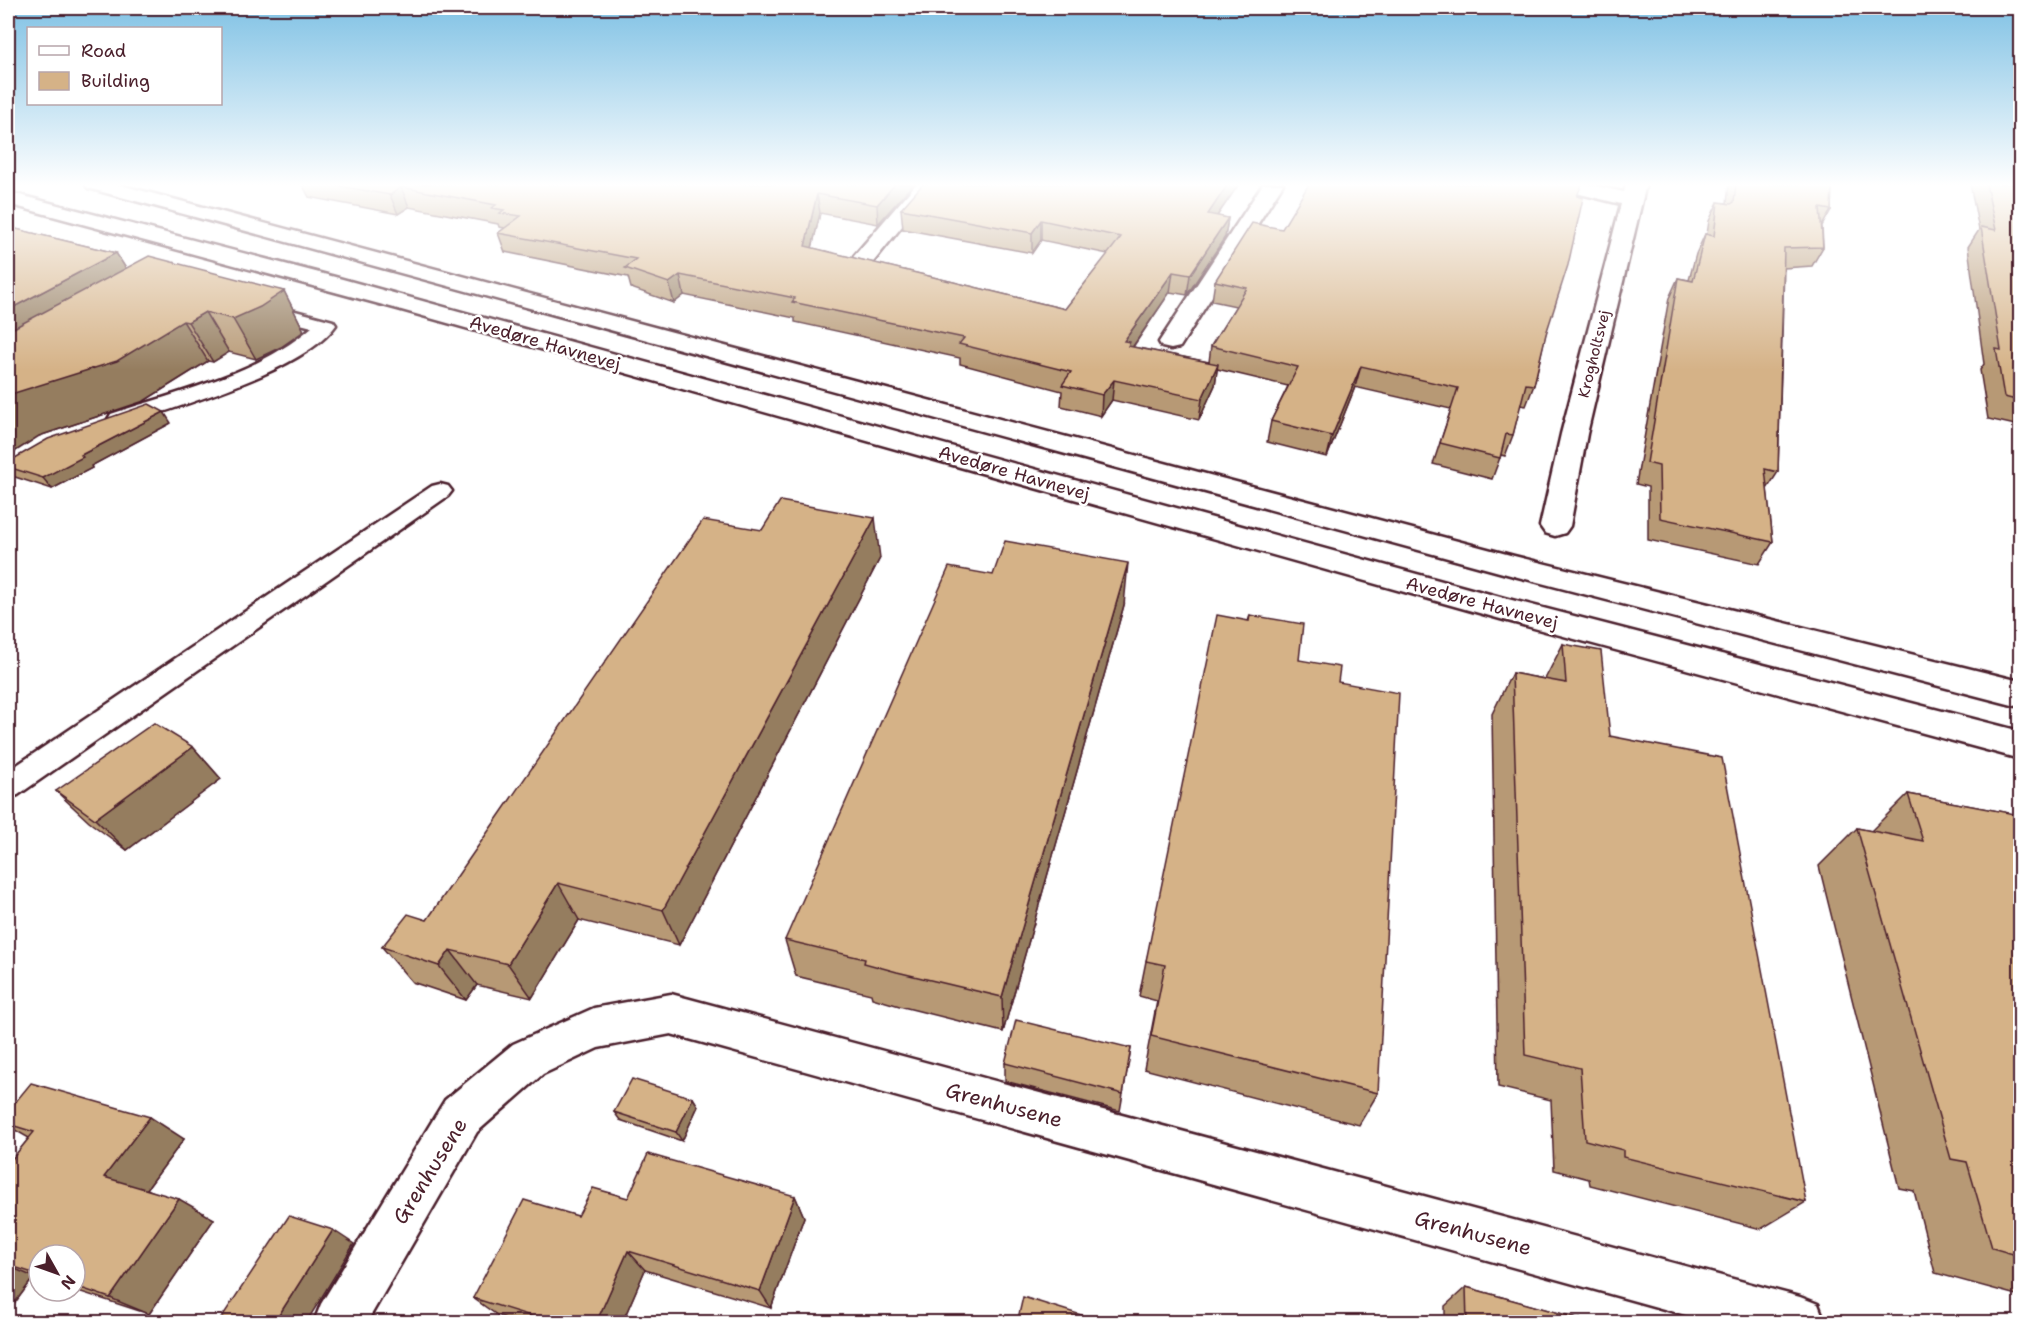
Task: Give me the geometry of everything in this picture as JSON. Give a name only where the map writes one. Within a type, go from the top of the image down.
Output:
[{"type":"street","name":"Avedøre Havnevej","points":[[190,246],[1809,692],[2020,745]]},
{"type":"street","name":"Avedøre Havnevej","points":[[325,246],[1514,567],[2020,694]]},
{"type":"street","points":[[862,261],[874,246]]},
{"type":"street","points":[[1171,342],[1233,246]]},
{"type":"street","name":"Krogholtsvej","points":[[1555,526],[1621,246]]},
{"type":"street","name":"Grenhusene","points":[[339,1323],[461,1116],[528,1059],[594,1028],[671,1014],[1800,1323]]},
{"type":"lane","points":[[102,424],[231,381],[301,347],[326,325],[237,302]]},
{"type":"lane","points":[[8,786],[440,491]]},
{"type":"building","points":[[8,246],[87,246],[116,253],[8,310]]},
{"type":"building","points":[[567,246],[805,246],[1065,309],[1114,246],[1209,246],[1190,275],[1173,272],[1124,341],[1130,342],[1128,346],[1218,364],[1202,399],[1114,380],[1102,395],[1062,385],[1071,372],[959,344],[964,338],[792,302],[795,298],[680,275],[669,283],[625,268],[636,259]]},
{"type":"building","points":[[1237,246],[1572,246],[1546,334],[1534,385],[1526,384],[1513,435],[1506,434],[1500,458],[1440,443],[1458,388],[1361,366],[1332,436],[1271,421],[1298,367],[1211,346],[1247,288],[1215,281]]},
{"type":"building","points":[[1702,246],[1823,246],[1784,248],[1778,472],[1765,469],[1773,542],[1660,518],[1659,466],[1647,463],[1678,278],[1693,281]]},
{"type":"building","points":[[1984,246],[2020,246],[2020,401],[2004,397],[1996,349],[2001,350]]},
{"type":"building","points":[[149,256],[284,291],[260,307],[233,319],[205,312],[188,322],[183,321],[117,361],[8,395],[8,331]]},
{"type":"building","points":[[149,404],[164,412],[81,455],[83,457],[43,478],[8,467],[8,462],[48,439]]},
{"type":"building","points":[[780,501],[875,518],[663,910],[558,883],[508,964],[450,950],[439,966],[382,947],[408,914],[427,920],[703,520],[762,530]]},
{"type":"building","points":[[1005,541],[1128,563],[1002,997],[897,972],[864,963],[865,959],[785,940],[949,567],[993,575]]},
{"type":"building","points":[[1217,615],[1249,621],[1250,615],[1303,624],[1299,660],[1340,667],[1338,682],[1399,693],[1378,1093],[1151,1036],[1165,965],[1146,961]]},
{"type":"building","points":[[1563,644],[1601,651],[1610,736],[1722,758],[1806,1202],[1623,1157],[1623,1150],[1585,1140],[1580,1068],[1525,1055],[1512,673],[1566,683]]},
{"type":"building","points":[[154,723],[193,747],[95,819],[56,791]]},
{"type":"building","points":[[1908,794],[2020,815],[2020,1256],[1992,1248],[1967,1162],[1951,1159],[1857,828],[1923,841]]},
{"type":"building","points":[[1016,1020],[1131,1048],[1123,1094],[1005,1063]]},
{"type":"building","points":[[632,1079],[693,1098],[676,1132],[614,1112]]},
{"type":"building","points":[[31,1083],[150,1117],[104,1177],[179,1199],[110,1298],[87,1290],[87,1243],[27,1243],[27,1271],[8,1265],[8,1164],[34,1132],[8,1124],[8,1111]]},
{"type":"building","points":[[648,1154],[795,1196],[760,1291],[628,1251],[596,1323],[553,1323],[473,1298],[524,1200],[578,1216],[593,1188],[628,1198]]},
{"type":"building","points":[[289,1216],[333,1230],[274,1323],[218,1323]]},
{"type":"building","points":[[1466,1287],[1595,1323],[1467,1323]]},
{"type":"building","points":[[1023,1297],[1107,1323],[1017,1323]]}]
